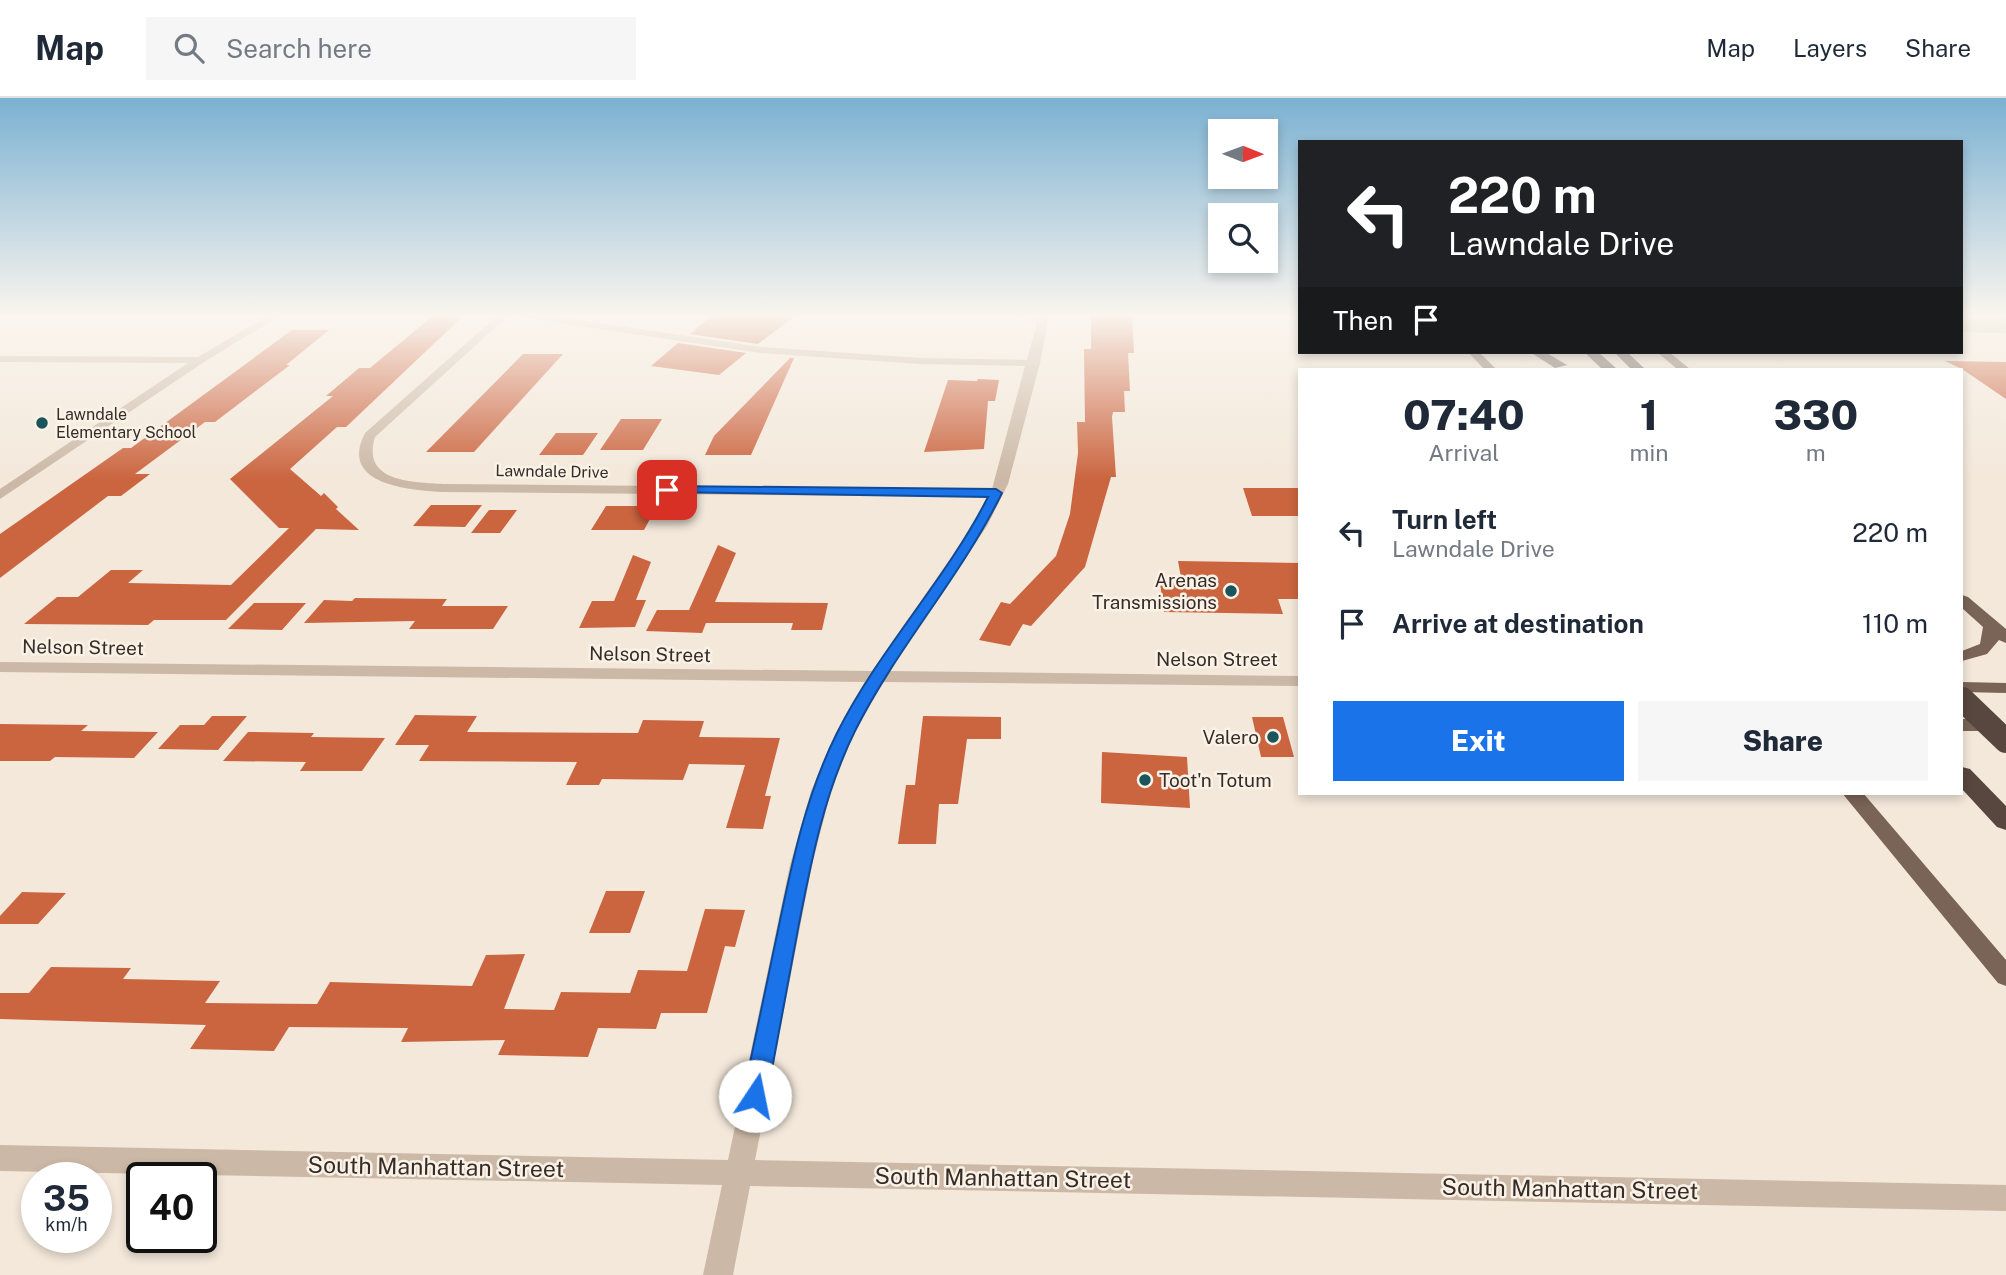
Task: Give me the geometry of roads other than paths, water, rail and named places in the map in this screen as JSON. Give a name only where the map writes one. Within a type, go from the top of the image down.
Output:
[{"type":"highway","points":[[1963,700],[2006,741]]},
{"type":"highway","points":[[1963,776],[2006,821]]},
{"type":"main road","points":[[1963,601],[2006,638]]},
{"type":"main road","points":[[1963,656],[1988,646],[1993,637],[1991,625]]},
{"type":"main road","points":[[1963,687],[2006,688]]},
{"type":"main road","points":[[1963,725],[2006,725]]},
{"type":"main road","points":[[1854,795],[2006,976]]},
{"type":"street","points":[[0,495],[185,370]]},
{"type":"street","name":"Lawndale Drive","points":[[443,370],[369,436],[363,449],[364,461],[373,472],[414,486],[443,488],[996,493]]},
{"type":"street","points":[[718,1275],[801,865],[821,791],[845,733],[876,678],[980,526],[996,493],[1032,370]]},
{"type":"street","name":"Nelson Street","points":[[0,667],[1298,681]]},
{"type":"street","name":"South Manhattan Street","points":[[0,1158],[2006,1198]]},
{"type":"place","name":"Lawndale Elementary School","points":[[42,423]]},
{"type":"place","name":"Arenas Transmissions","points":[[1231,591]]},
{"type":"place","name":"Valero","points":[[1273,737]]},
{"type":"place","name":"Toot'n Totum","points":[[1145,780]]}]
